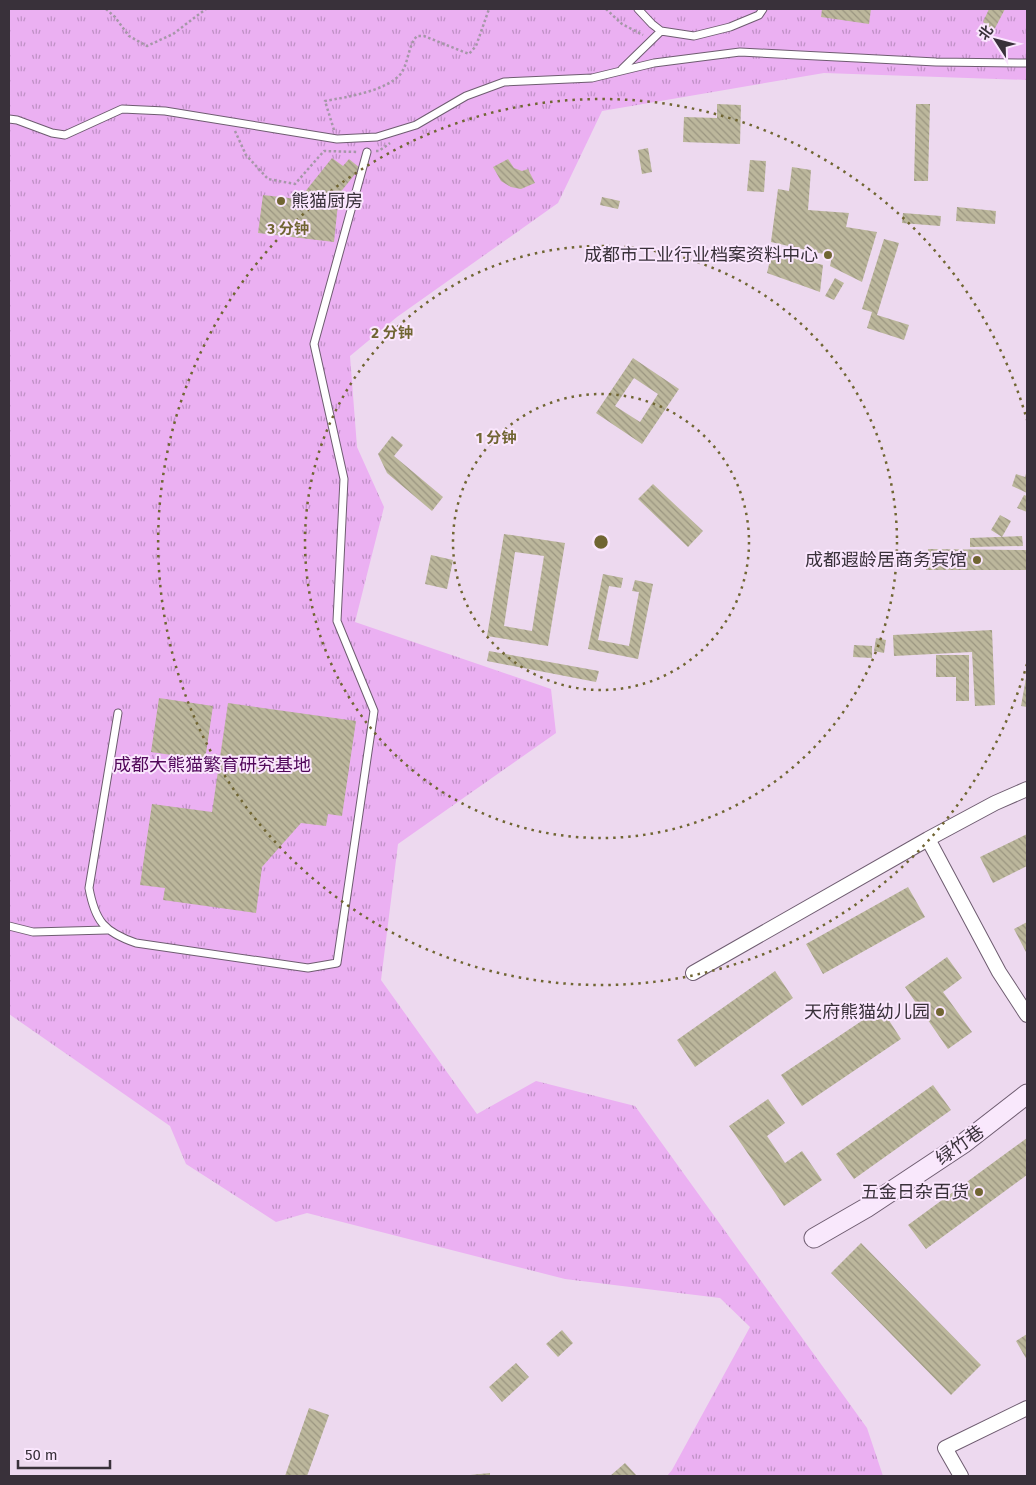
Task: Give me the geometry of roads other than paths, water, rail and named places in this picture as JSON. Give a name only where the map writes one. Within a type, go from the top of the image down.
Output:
[{"type":"street","points":[[693,973],[928,839],[995,803],[1027,789]]},
{"type":"street","points":[[928,839],[999,972],[1027,1014]]},
{"type":"street","name":"绿竹巷","points":[[814,1238],[866,1208],[964,1143],[1027,1094]]},
{"type":"street","points":[[961,1476],[944,1448],[1027,1408]]},
{"type":"lane","points":[[638,9],[661,31],[694,36],[730,27],[759,15],[763,9]]},
{"type":"lane","points":[[621,70],[661,31]]},
{"type":"lane","points":[[9,119],[17,120],[52,133],[65,135],[122,109],[165,111],[336,139],[377,137],[416,125],[466,96],[504,82],[592,78],[654,63],[740,52],[936,62],[1027,62]]},
{"type":"lane","points":[[9,926],[33,932],[107,930],[136,943],[308,968],[337,963],[374,711],[337,621],[344,479],[314,344],[367,152]]},
{"type":"lane","points":[[107,930],[92,902],[89,888],[118,713]]},
{"type":"place","name":"熊猫厨房","points":[[281,201]]},
{"type":"place","name":"成都市工业行业档案资料中心","points":[[828,255]]},
{"type":"place","name":"成都遐龄居商务宾馆","points":[[977,560]]},
{"type":"place","name":"天府熊猫幼儿园","points":[[940,1012]]},
{"type":"place","name":"五金日杂百货","points":[[979,1192]]},
{"type":"park label","name":"成都大熊猫繁育研究基地","points":[[212,765]]}]
